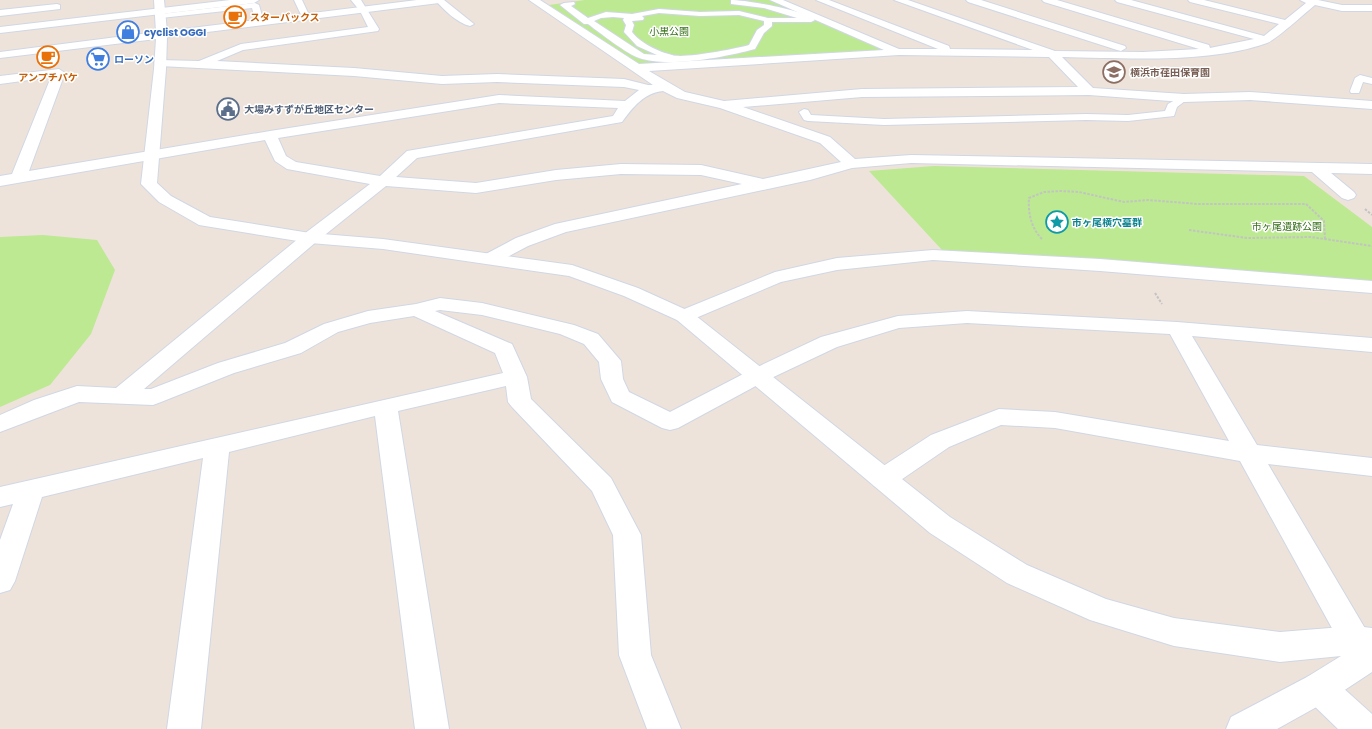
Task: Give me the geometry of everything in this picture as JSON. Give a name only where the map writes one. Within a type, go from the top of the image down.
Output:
[{"type":"street","points":[[159,0],[161,21],[160,63],[150,156],[149,184],[165,199],[205,221],[310,238],[383,244],[572,271],[631,292],[684,316],[940,525],[1018,574],[1101,611],[1174,632],[1280,648],[1366,646]]},
{"type":"street","points":[[0,55],[254,0]]},
{"type":"street","points":[[201,64],[241,47],[374,29],[364,10],[356,0]]},
{"type":"street","points":[[0,30],[51,24],[161,21],[257,24],[440,0]]},
{"type":"street","points":[[534,0],[666,87],[681,95],[724,105],[825,140],[852,164]]},
{"type":"street","points":[[775,0],[899,52]]},
{"type":"street","points":[[899,0],[1051,53],[1089,91]]},
{"type":"street","points":[[971,0],[1143,55]]},
{"type":"street","points":[[1047,0],[1219,51]]},
{"type":"street","points":[[1120,0],[1265,40]]},
{"type":"street","points":[[1193,0],[1286,24]]},
{"type":"street","points":[[787,5],[816,1],[958,53]]},
{"type":"street","points":[[637,68],[669,57],[899,52],[1143,55],[1219,51],[1265,40],[1286,24],[1309,1],[1342,8],[1372,8]]},
{"type":"street","points":[[0,13],[58,4],[51,24]]},
{"type":"street","points":[[160,63],[354,72],[442,80],[497,78],[624,82],[648,89],[666,87]]},
{"type":"street","points":[[0,80],[59,73],[19,177]]},
{"type":"street","points":[[122,395],[310,238],[383,181],[412,154],[617,119],[628,105],[648,89]]},
{"type":"street","points":[[724,105],[862,93],[1089,91],[1184,98],[1250,96],[1372,105]]},
{"type":"street","points":[[0,181],[270,135],[499,99],[628,105]]},
{"type":"street","points":[[270,135],[280,158],[292,166],[383,181],[476,188],[556,175],[621,169],[701,170],[762,184]]},
{"type":"street","points":[[490,259],[522,242],[561,228],[810,175],[852,164],[911,159],[1372,169]]},
{"type":"street","points":[[1316,168],[1348,195]]},
{"type":"street","points":[[684,316],[775,278],[838,264],[933,255],[1141,269],[1372,288]]},
{"type":"street","points":[[0,424],[42,406],[77,394],[153,397],[226,368],[293,348],[331,328],[368,317],[416,310],[440,304],[482,309],[567,330],[591,339],[610,362],[612,378],[620,398],[670,422],[757,376],[828,342],[898,322],[967,317],[1177,328],[1372,345]]},
{"type":"street","points":[[416,310],[504,349],[516,377],[520,402],[602,485],[627,535],[635,655],[664,729]]},
{"type":"street","points":[[1177,328],[1248,453],[1366,646]]},
{"type":"street","points":[[0,497],[217,445],[516,377]]},
{"type":"street","points":[[385,406],[432,729]]},
{"type":"street","points":[[883,479],[940,441],[999,418],[1055,420],[1248,453],[1372,467]]},
{"type":"street","points":[[184,729],[217,445]]},
{"type":"street","points":[[0,581],[31,490]]},
{"type":"street","points":[[1243,729],[1319,688],[1366,646]]},
{"type":"street","points":[[1319,688],[1363,729]]},
{"type":"lane","points":[[298,0],[306,17]]},
{"type":"lane","points":[[440,0],[458,17],[470,24]]},
{"type":"lane","points":[[664,11],[670,9],[706,10],[725,7],[731,2]]},
{"type":"lane","points":[[669,57],[640,45],[630,37],[628,32],[630,25],[626,20],[647,12],[664,11],[739,13],[768,20],[811,20],[768,6],[731,2],[698,6]]},
{"type":"lane","points":[[571,4],[564,6],[584,17],[641,56],[669,57],[741,50],[752,47],[760,32],[768,26],[768,20]]},
{"type":"lane","points":[[161,21],[248,10],[257,24]]},
{"type":"lane","points":[[560,18],[594,17],[609,13],[648,19]]},
{"type":"lane","points":[[728,47],[741,50]]},
{"type":"lane","points":[[1355,91],[1360,78],[1372,81]]},
{"type":"lane","points":[[804,112],[808,118],[884,122],[1086,116],[1128,118],[1170,114],[1172,106],[1184,98]]},
{"type":"path","points":[[1046,242],[1036,234],[1027,208],[1029,198],[1044,192],[1061,191],[1079,192],[1124,202],[1148,200],[1198,204],[1255,204],[1280,202],[1306,204],[1324,221],[1325,239]]},
{"type":"path","points":[[1189,230],[1247,238],[1311,237],[1372,246]]},
{"type":"path","points":[[1141,269],[1177,328]]},
{"type":"green space","name":"小黒公園","points":[[585,0],[769,0],[882,48],[879,52],[654,64],[638,63],[549,5]]},
{"type":"green space","name":"市ヶ尾遺跡公園","points":[[934,166],[1304,176],[1372,227],[1372,283],[942,250],[869,171]]},
{"type":"green space","points":[[43,235],[97,240],[115,270],[91,334],[50,385],[0,407],[0,237]]},
{"type":"place","name":"スターバックス","points":[[235,17]]},
{"type":"place","name":"cyclist OGGI","points":[[128,32]]},
{"type":"place","name":"アンプチパケ","points":[[48,57]]},
{"type":"place","name":"ローソン","points":[[98,59]]},
{"type":"place","name":"横浜市荏田保育園","points":[[1114,72]]},
{"type":"place","name":"大場みすずが丘地区センター","points":[[228,109]]},
{"type":"place","name":"市ヶ尾横穴墓群","points":[[1057,222]]}]
